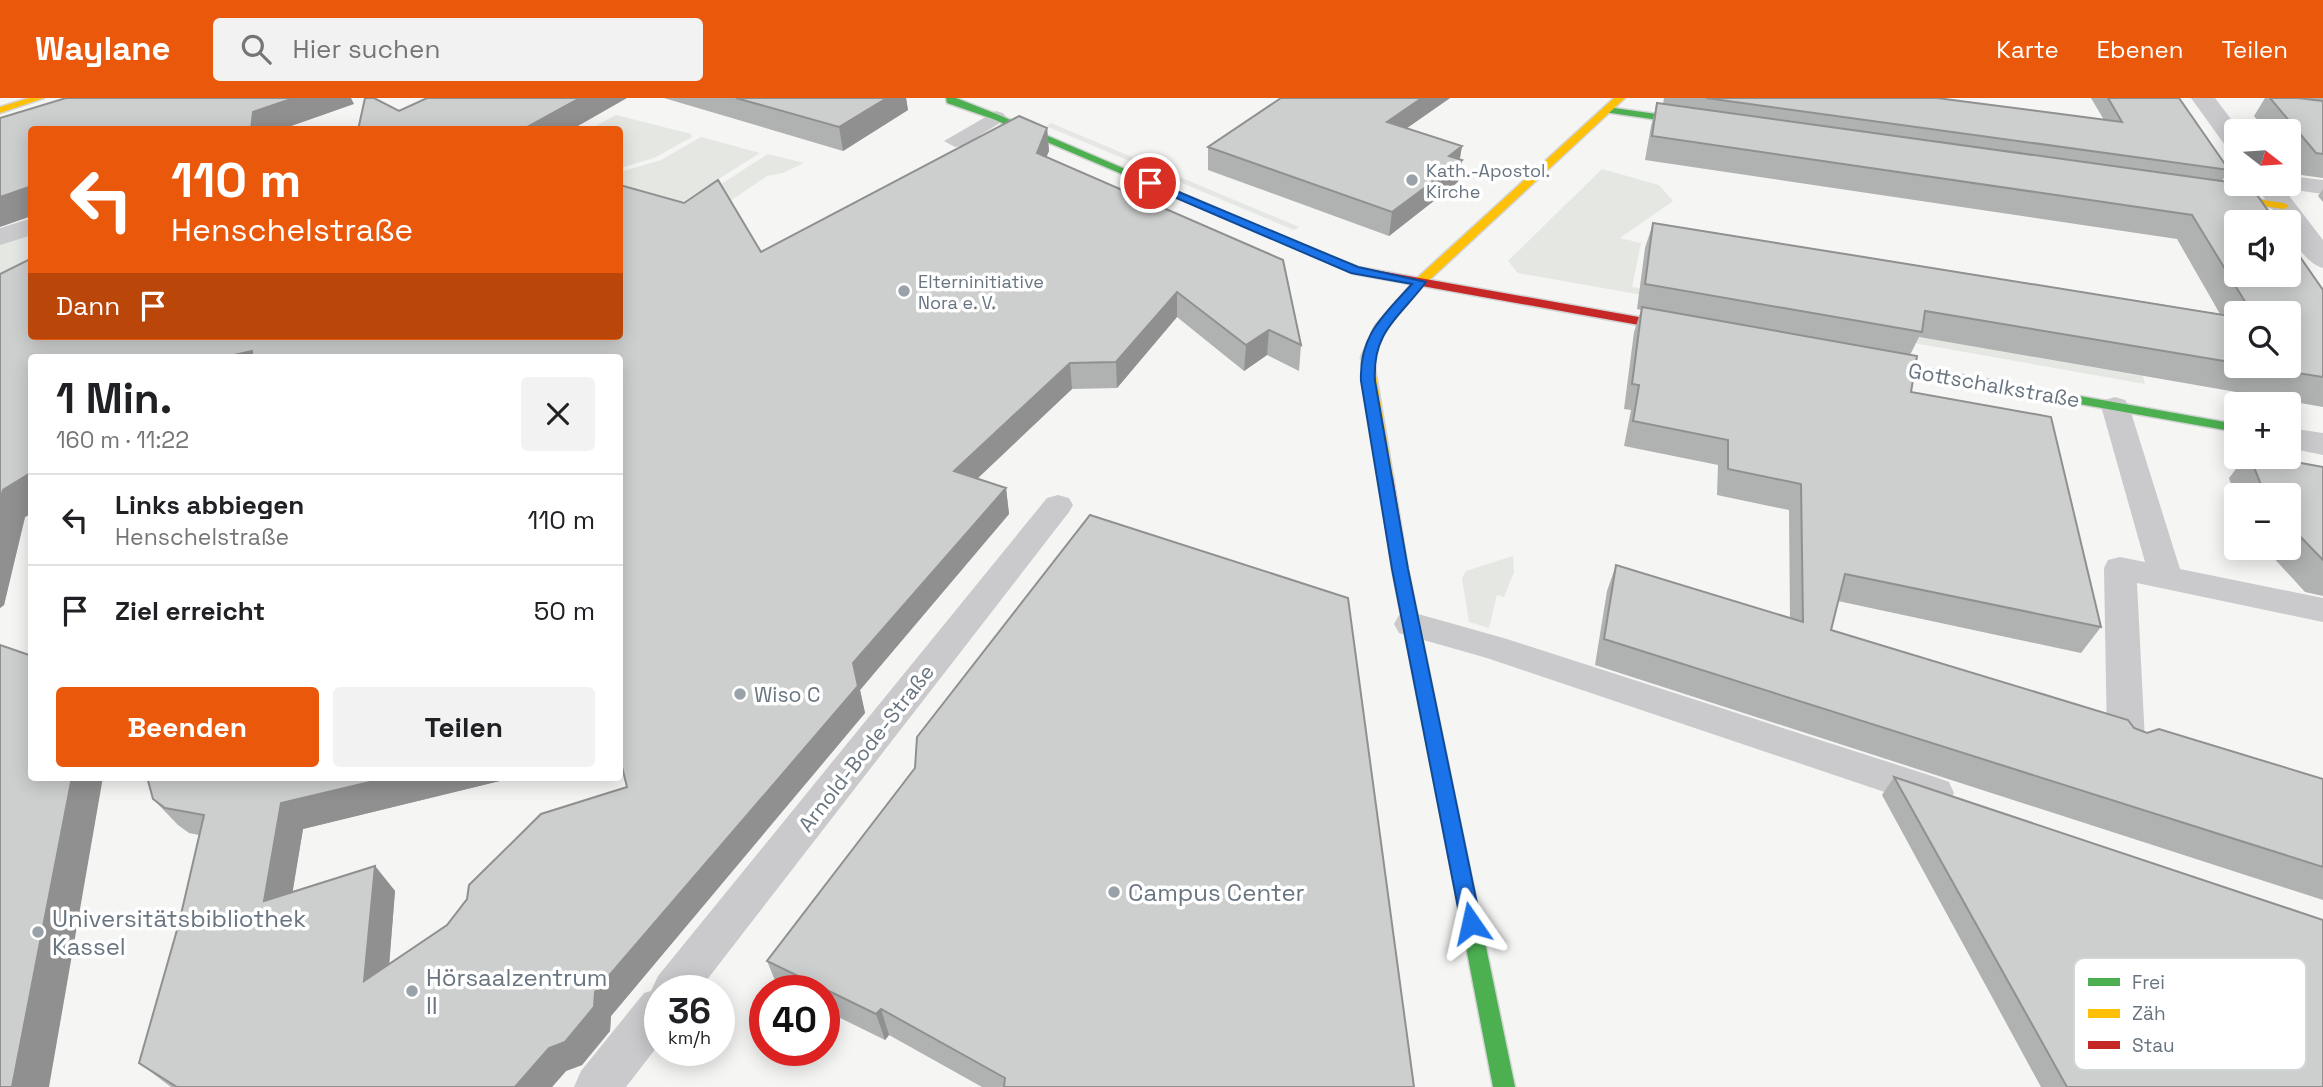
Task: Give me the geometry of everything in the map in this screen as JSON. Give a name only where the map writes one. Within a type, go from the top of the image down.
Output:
[{"type":"street","points":[[0,110],[39,98]]},
{"type":"street","points":[[1504,1087],[1411,624],[1368,381],[1367,357],[1381,326],[1420,282],[1620,98]]},
{"type":"street","points":[[2203,98],[2224,127]]},
{"type":"street","points":[[946,99],[996,117],[1355,270],[1701,332]]},
{"type":"street","points":[[1608,110],[1718,125]]},
{"type":"street","points":[[2202,195],[2224,195]]},
{"type":"street","points":[[2288,196],[2323,259]]},
{"type":"street","points":[[0,237],[28,227]]},
{"type":"street","name":"Gottschalkstraße","points":[[1839,357],[2224,426]]},
{"type":"street","points":[[2301,440],[2323,444]]},
{"type":"lane","points":[[955,141],[996,117]]},
{"type":"lane","points":[[2301,192],[2323,187]]},
{"type":"lane","points":[[2115,406],[2166,578]]},
{"type":"lane","name":"Arnold-Bode-Straße","points":[[685,975],[1058,505]]},
{"type":"lane","points":[[2126,741],[2120,568],[2323,610]]},
{"type":"lane","points":[[1411,624],[1495,648],[1970,805]]},
{"type":"lane","points":[[597,1087],[644,1028]]},
{"type":"shaded area","points":[[616,115],[691,134],[692,137],[654,158],[623,167],[623,126],[596,126]]},
{"type":"shaded area","points":[[1051,123],[1299,227],[1294,230],[1046,126]]},
{"type":"shaded area","points":[[701,137],[760,153],[682,202],[623,185],[623,171],[661,160]]},
{"type":"shaded area","points":[[768,154],[804,163],[783,173],[767,176],[708,216],[623,197],[685,207]]},
{"type":"shaded area","points":[[1602,169],[1659,185],[1673,201],[1620,238],[1641,243],[1632,287],[2143,376],[2145,384],[1518,273],[1508,261]]},
{"type":"shaded area","points":[[28,232],[28,272],[0,286],[0,242]]},
{"type":"shaded area","points":[[1513,556],[1514,572],[1504,597],[1497,595],[1489,628],[1469,622],[1462,578],[1466,571]]},
{"type":"building","points":[[66,98],[294,98],[253,112],[251,126],[28,126],[28,187],[0,197],[0,118]]},
{"type":"building","points":[[365,98],[374,98],[399,111],[427,98],[580,98],[529,126],[359,126]]},
{"type":"building","points":[[736,98],[887,98],[839,127]]},
{"type":"building","points":[[1281,98],[1422,98],[1387,122],[1462,146],[1449,156],[1462,160],[1392,212],[1208,147]]},
{"type":"building","points":[[1706,98],[1937,98],[2122,122],[2108,98],[2179,98],[2224,163],[2224,169]]},
{"type":"building","points":[[2270,98],[2323,101],[2323,154],[2316,153],[2301,135],[2301,119],[2288,119]]},
{"type":"building","points":[[1657,103],[2224,181],[2224,196],[2258,196],[2268,210],[2224,210],[2224,267],[2192,215],[1652,136]]},
{"type":"building","points":[[1019,116],[1047,128],[1037,153],[1283,260],[1301,345],[1269,330],[1246,345],[1177,292],[1116,362],[1070,363],[954,471],[1006,488],[853,663],[858,686],[595,992],[594,1007],[565,1042],[549,1048],[515,1087],[177,1087],[139,1063],[179,923],[204,815],[165,808],[153,799],[148,781],[374,781],[281,803],[264,901],[375,866],[364,981],[447,925],[467,899],[469,885],[541,814],[627,787],[623,771],[623,354],[252,354],[252,351],[238,354],[28,354],[28,474],[3,490],[0,501],[0,274],[28,260],[28,340],[623,340],[623,186],[684,203],[718,180],[761,252]]},
{"type":"building","points":[[1653,223],[2224,315],[2224,361],[1925,311],[1922,332],[1645,284]]},
{"type":"building","points":[[2301,258],[2323,290],[2323,377],[2301,374],[2301,301],[2245,301],[2236,287],[2301,287]]},
{"type":"building","points":[[1642,307],[1917,356],[1911,392],[2051,417],[2101,627],[1845,574],[1831,630],[2128,720],[2134,728],[2147,733],[2159,729],[2323,779],[2323,867],[1604,639],[1616,565],[1803,622],[1801,484],[1728,469],[1728,440],[1633,421],[1639,385],[1632,384]]},
{"type":"building","points":[[2301,463],[2323,467],[2323,560],[2301,537],[2301,483],[2260,483],[2255,469],[2301,469]]},
{"type":"building","name":"Campus Center","points":[[1090,515],[1348,598],[1414,1087],[1004,1087],[1005,1078],[881,1009],[876,1014],[840,996],[840,975],[796,975],[767,961],[915,768],[917,737]]},
{"type":"building","points":[[0,645],[28,655],[28,781],[71,781],[12,1087],[0,1087]]},
{"type":"building","points":[[1894,777],[2323,920],[2323,1087],[2067,1087]]},
{"type":"traffic: fast","points":[[951,98],[950,101],[996,117],[1306,249]]},
{"type":"traffic: fast","points":[[1607,110],[1706,124]]},
{"type":"traffic: fast","points":[[1862,361],[2224,426]]},
{"type":"traffic: fast","points":[[1448,807],[1504,1087]]},
{"type":"traffic: slow","points":[[0,110],[39,98]]},
{"type":"traffic: slow","points":[[1386,477],[1367,357],[1381,326],[1420,282],[1620,98]]},
{"type":"traffic: slow","points":[[2212,196],[2284,206]]},
{"type":"traffic: jam","points":[[1306,249],[1355,270],[1689,330]]},
{"type":"traffic: jam","points":[[1386,477],[1400,569],[1448,807]]},
{"type":"place","name":"Kath.-Apostol. Kirche","points":[[1412,180]]},
{"type":"place","name":"Elterninitiative Nora e. V.","points":[[904,291]]},
{"type":"place","name":"Wiso C","points":[[740,694]]},
{"type":"place","name":"Campus Center","points":[[1114,892]]},
{"type":"place","name":"Universitätsbibliothek Kassel","points":[[38,932]]},
{"type":"place","name":"Hörsaalzentrum II","points":[[412,991]]},
{"type":"route","points":[[1150,183],[1355,270],[1420,282],[1381,326],[1367,357],[1368,381],[1400,569],[1471,923]]}]
